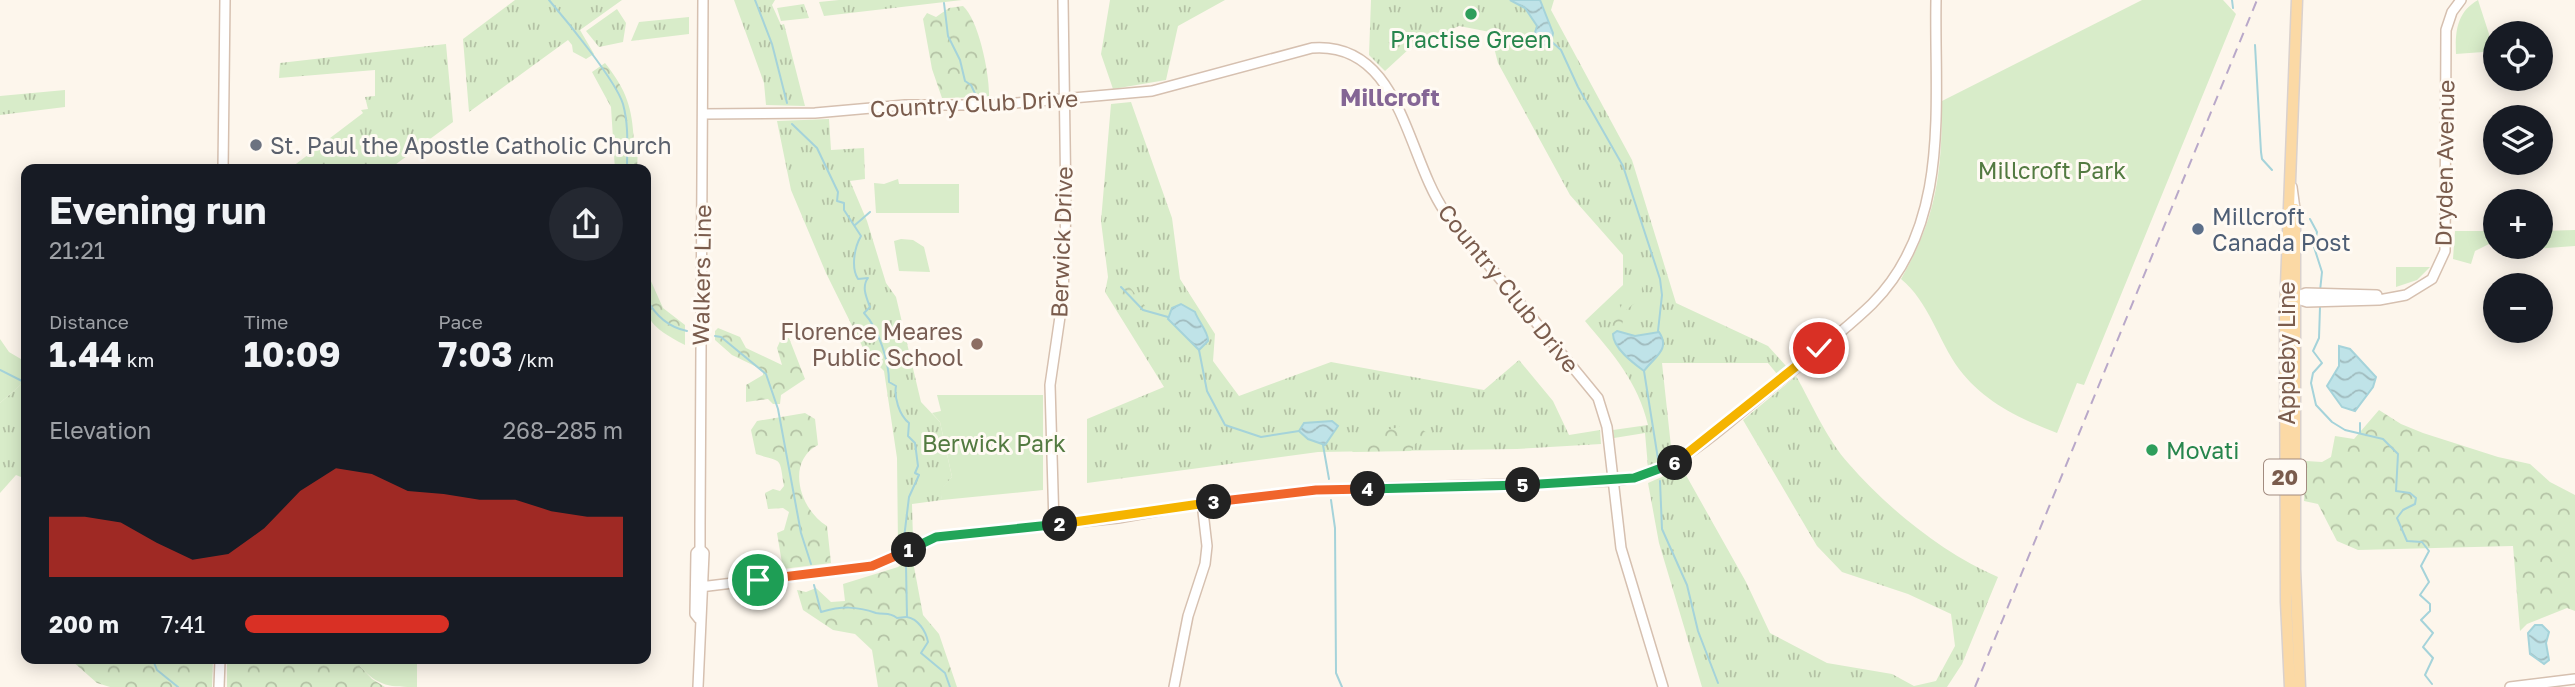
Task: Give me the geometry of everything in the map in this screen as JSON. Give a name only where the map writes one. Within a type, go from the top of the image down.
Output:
[{"type":"main road","name":"Appleby Line","points":[[2291,297],[2288,195],[2292,187],[2297,0]]},
{"type":"main road","name":"Appleby Line","points":[[2295,209],[2286,602],[2295,686]]},
{"type":"street","points":[[223,164],[225,0]]},
{"type":"street","name":"Walkers Line","points":[[699,619],[695,614],[696,553],[700,549],[704,0]]},
{"type":"street","name":"Berwick Drive","points":[[1054,525],[1050,385],[1063,296],[1063,0]]},
{"type":"street","points":[[702,586],[872,566],[936,537],[1054,525],[1202,503],[1316,490],[1612,481],[1644,476],[1688,456],[1846,326],[1873,302],[1892,278],[1917,232],[1931,184],[1936,0]]},
{"type":"street","name":"Dryden Avenue","points":[[2291,297],[2379,300],[2406,295],[2423,287],[2437,272],[2443,259],[2446,30],[2452,12],[2461,0]]},
{"type":"street","name":"Country Club Drive","points":[[703,114],[815,113],[905,105],[975,106],[1152,91],[1312,48],[1341,50],[1366,62],[1385,83],[1432,190],[1445,212],[1596,395],[1607,427],[1621,548],[1663,687]]},
{"type":"street","name":"Appleby Line","points":[[2292,187],[2295,209]]},
{"type":"street","points":[[1174,687],[1188,616],[1205,564],[1207,546],[1202,503]]},
{"type":"street","name":"Walkers Line","points":[[698,687],[704,553],[700,549]]},
{"type":"street","points":[[219,687],[220,664]]},
{"type":"street","points":[[2510,687],[2575,679]]},
{"type":"green space","points":[[515,0],[622,0],[580,30],[594,54],[586,59],[573,52],[568,40],[469,112],[463,39]]},
{"type":"green space","points":[[734,0],[775,0],[772,5],[781,25],[784,24],[805,106],[766,105],[764,83]]},
{"type":"green space","points":[[962,0],[824,16],[819,2]]},
{"type":"green space","points":[[1110,0],[1225,0],[1178,26],[1166,80],[1113,89],[1101,54]]},
{"type":"green space","points":[[1371,0],[1554,0],[1551,10],[1632,160],[1676,303],[1768,346],[1786,366],[1777,374],[1768,363],[1662,363],[1672,456],[1648,467],[1645,433],[1614,438],[1613,430],[1648,425],[1631,382],[1615,357],[1585,321],[1623,285],[1623,255],[1570,195],[1498,63],[1490,32],[1459,26],[1410,48],[1385,71],[1369,55]]},
{"type":"green space","name":"Millcroft Park","points":[[2142,0],[2223,0],[2236,14],[2084,385],[2077,383],[2057,433],[2003,408],[1969,381],[1952,358],[1919,299],[1901,279],[1923,235],[1935,193],[1941,150],[1942,101]]},
{"type":"green space","points":[[2478,0],[2485,21],[2483,52],[2456,54],[2459,23],[2471,5]]},
{"type":"green space","points":[[804,4],[809,18],[781,21],[777,8]]},
{"type":"green space","points":[[963,6],[979,35],[988,76],[989,97],[942,98],[932,69],[923,19],[927,13],[936,17],[949,8]]},
{"type":"green space","points":[[617,9],[626,23],[623,42],[599,47],[586,31]]},
{"type":"green space","points":[[689,17],[689,34],[631,41],[639,22]]},
{"type":"green space","points":[[446,44],[453,122],[396,164],[296,164],[363,113],[361,110],[368,109],[365,97],[375,96],[375,70],[279,78],[280,63]]},
{"type":"green space","points":[[605,63],[619,82],[630,109],[634,142],[638,147],[637,164],[615,164],[611,107],[592,72]]},
{"type":"green space","points":[[65,90],[65,107],[0,115],[0,96]]},
{"type":"green space","points":[[1131,102],[1172,218],[1180,279],[1215,334],[1213,361],[1239,396],[1331,362],[1484,390],[1519,360],[1553,401],[1569,435],[1600,430],[1601,444],[1517,449],[1318,452],[1087,483],[1087,419],[1164,387],[1105,292],[1108,277],[1101,221],[1111,104]]},
{"type":"green space","points":[[829,119],[831,150],[864,148],[865,179],[850,181],[867,221],[886,283],[896,297],[921,402],[940,422],[952,477],[941,490],[942,500],[912,504],[913,539],[898,545],[897,458],[884,371],[865,352],[826,273],[791,190],[777,121]]},
{"type":"green space","points":[[898,179],[899,184],[959,184],[959,213],[876,213],[874,183],[884,184]]},
{"type":"green space","points":[[2575,230],[2575,246],[2553,248],[2553,231]]},
{"type":"green space","points":[[2455,231],[2483,231],[2483,247],[2475,251],[2471,264],[2453,259]]},
{"type":"green space","points":[[913,240],[924,247],[930,272],[899,271],[894,241]]},
{"type":"green space","points":[[2396,267],[2430,267],[2417,280],[2396,287]]},
{"type":"green space","points":[[651,281],[663,308],[685,325],[685,345],[653,324]]},
{"type":"green space","points":[[1128,285],[1146,307],[1143,315],[1122,299],[1119,288]]},
{"type":"green space","points":[[1636,285],[1642,287],[1641,298],[1625,311],[1622,325],[1611,332],[1617,314]]},
{"type":"green space","points":[[718,328],[740,337],[746,348],[782,365],[777,348],[781,339],[789,338],[805,379],[781,395],[780,404],[773,404],[768,399],[746,402],[746,385],[763,375],[763,370],[732,355],[715,340],[715,331]]},
{"type":"green space","points":[[0,339],[9,352],[21,359],[21,384],[0,403]]},
{"type":"green space","points":[[1796,376],[1834,444],[1864,481],[1937,543],[1998,577],[1962,664],[1947,687],[1702,687],[1659,543],[1648,483],[1682,468],[1746,582],[1770,633],[1827,663],[1892,674],[1914,686],[1936,681],[1955,646],[1951,614],[1908,594],[1842,572],[1817,546],[1743,420]]},
{"type":"green space","points":[[21,384],[21,477],[16,475],[0,493],[0,403]]},
{"type":"green space","name":"Berwick Park","points":[[937,395],[1043,395],[1043,490],[942,500],[940,490],[952,477],[940,422],[932,413],[941,411]]},
{"type":"green space","points":[[2379,410],[2401,424],[2423,433],[2498,457],[2530,464],[2550,482],[2575,495],[2575,611],[2567,608],[2527,624],[2520,631],[2513,546],[2358,550],[2337,541],[2318,504],[2304,501],[2306,461],[2322,462],[2331,457],[2335,436],[2354,439]]},
{"type":"green space","points":[[805,413],[815,419],[818,445],[808,453],[802,463],[800,486],[810,509],[827,526],[831,563],[783,569],[777,533],[784,530],[789,512],[783,508],[768,509],[765,493],[773,489],[780,491],[784,486],[781,469],[775,460],[756,454],[751,430],[757,421]]},
{"type":"green space","points":[[1399,427],[1418,427],[1429,434],[1415,444],[1411,451],[1353,452],[1346,446],[1371,434]]},
{"type":"green space","points":[[912,556],[923,615],[939,634],[957,687],[878,687],[872,650],[855,634],[833,630],[803,610],[797,590],[806,592],[816,588],[831,602],[845,601],[843,584],[898,567]]},
{"type":"green space","points":[[76,664],[213,664],[212,687],[110,687],[97,683]]},
{"type":"green space","points":[[227,664],[360,664],[372,679],[385,687],[227,687]]},
{"type":"green space","points":[[417,664],[417,687],[392,686],[379,682],[360,666]]},
{"type":"water","points":[[1510,0],[1540,0],[1553,33],[1551,44],[1537,46],[1534,36],[1537,26],[1525,8]]},
{"type":"water","points":[[1181,304],[1195,312],[1207,334],[1208,341],[1199,350],[1168,319],[1172,308]]},
{"type":"water","points":[[1617,331],[1635,336],[1659,332],[1662,349],[1644,371],[1616,345],[1613,334]]},
{"type":"water","points":[[2339,346],[2350,349],[2376,377],[2373,387],[2355,411],[2342,407],[2327,386],[2339,366]]},
{"type":"water","points":[[1332,421],[1338,426],[1325,445],[1308,439],[1299,431],[1304,423]]},
{"type":"water","points":[[2535,625],[2542,625],[2549,632],[2546,643],[2549,660],[2544,664],[2530,654],[2528,633]]},
{"type":"waterway","points":[[549,0],[590,51],[619,94],[626,120],[627,164]]},
{"type":"waterway","points":[[755,0],[772,44],[787,103]]},
{"type":"waterway","points":[[2232,0],[2233,8]]},
{"type":"waterway","points":[[944,3],[948,36],[960,60],[965,81],[971,85],[977,98]]},
{"type":"waterway","points":[[1552,42],[1561,50],[1578,87],[1623,166],[1660,279],[1662,295],[1658,331]]},
{"type":"waterway","points":[[2255,45],[2261,152],[2262,159],[2272,170]]},
{"type":"waterway","points":[[792,124],[817,148],[838,192],[837,201],[844,203],[844,210],[861,236],[854,264],[858,279],[868,278],[865,289],[870,307],[864,313],[879,337],[889,382],[896,386],[898,406],[909,423],[908,436],[915,443],[918,466],[915,473],[919,475],[909,497],[904,538]]},
{"type":"waterway","points":[[855,225],[870,212]]},
{"type":"waterway","points":[[2310,219],[2317,232],[2314,247],[2322,272],[2320,291]]},
{"type":"waterway","points":[[1121,287],[1143,310],[1168,317]]},
{"type":"waterway","points":[[651,307],[673,327],[687,331]]},
{"type":"waterway","points":[[2320,307],[2319,338],[2313,351],[2322,363],[2313,373],[2311,383],[2316,405],[2332,422],[2345,430],[2383,439],[2398,454],[2396,491],[2410,493],[2416,498],[2415,504],[2403,510],[2397,518],[2407,541],[2422,542],[2429,551],[2421,566],[2429,582],[2420,595],[2430,604],[2430,611],[2421,620],[2433,633],[2423,647],[2433,658],[2425,675],[2432,684]]},
{"type":"waterway","points":[[715,336],[721,337],[766,374],[778,409],[801,533],[811,564]]},
{"type":"waterway","points":[[1199,350],[1207,391],[1225,425],[1261,437],[1299,431]]},
{"type":"waterway","points":[[0,370],[21,380]]},
{"type":"waterway","points":[[1644,371],[1658,459]]},
{"type":"waterway","points":[[2360,423],[2360,432]]},
{"type":"waterway","points":[[1323,445],[1329,479]]},
{"type":"waterway","points":[[1660,481],[1662,529],[1687,585],[1698,631],[1718,683]]},
{"type":"waterway","points":[[1331,500],[1335,528],[1336,673],[1342,687]]},
{"type":"waterway","points":[[906,566],[907,617],[918,623],[928,642],[921,653],[945,673],[950,687]]},
{"type":"waterway","points":[[814,585],[821,612],[849,608],[889,614],[897,618],[906,617]]},
{"type":"waterway","points":[[155,664],[157,670],[178,687]]},
{"type":"railway","points":[[1975,687],[2257,0]]},
{"type":"place","name":"Practise Green","points":[[1471,14]]},
{"type":"place","name":"St. Paul the Apostle Catholic Church","points":[[256,145]]},
{"type":"place","name":"Millcroft Canada Post","points":[[2198,229]]},
{"type":"place","name":"Florence Meares Public School","points":[[977,344]]},
{"type":"place","name":"Movati","points":[[2152,450]]},
{"type":"district","name":"Millcroft","points":[[1390,96]]},
{"type":"route","points":[[758,580],[872,566],[936,537],[1118,518],[1202,503],[1316,490],[1552,484],[1639,477],[1688,456],[1819,348]]}]
